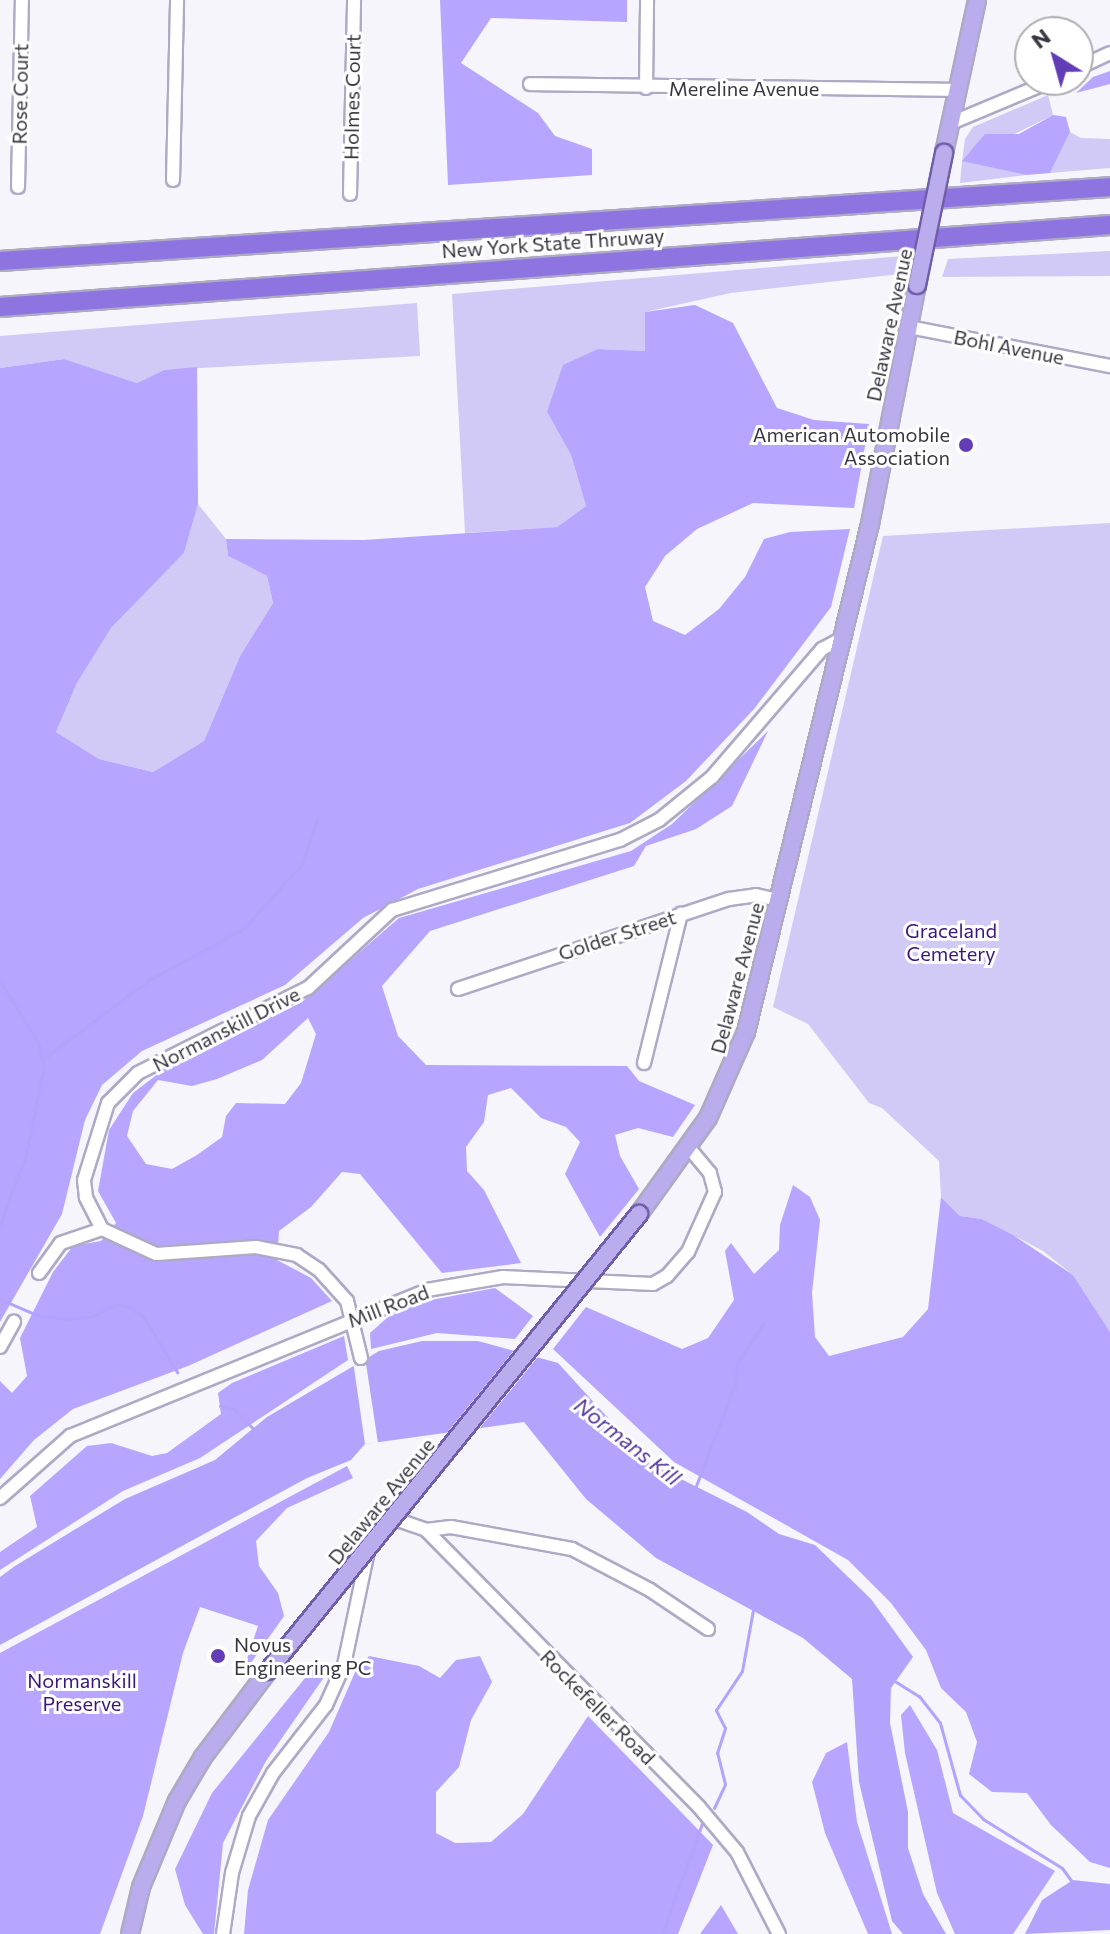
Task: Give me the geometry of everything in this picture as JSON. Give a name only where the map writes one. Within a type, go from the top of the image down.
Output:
[{"type":"highway","name":"New York State Thruway","points":[[0,261],[1110,187]]},
{"type":"highway","name":"New York State Thruway","points":[[0,307],[1110,225]]},
{"type":"main road","name":"Delaware Avenue","points":[[130,1934],[141,1887],[177,1801],[203,1757],[268,1671],[639,1214],[689,1148],[740,1050],[843,638],[977,0]]},
{"type":"street","name":"Rose Court","points":[[18,187],[22,0]]},
{"type":"street","points":[[173,180],[177,0]]},
{"type":"street","name":"Holmes Court","points":[[350,194],[354,0]]},
{"type":"street","points":[[646,88],[647,0]]},
{"type":"street","name":"Mereline Avenue","points":[[530,84],[957,90]]},
{"type":"street","points":[[951,123],[1016,96]]},
{"type":"street","name":"Bohl Avenue","points":[[909,327],[1110,366]]},
{"type":"street","name":"Normanskill Drive","points":[[102,1229],[84,1180],[100,1117],[127,1082],[308,988],[392,910],[620,840],[659,820],[712,777],[822,649],[843,638]]},
{"type":"street","name":"Golder Street","points":[[458,989],[743,896],[778,900]]},
{"type":"street","points":[[644,1063],[681,914]]},
{"type":"street","name":"Mill Road","points":[[0,1498],[70,1436],[355,1318],[469,1279],[653,1284],[667,1276],[688,1252],[715,1192],[710,1173],[689,1148]]},
{"type":"street","points":[[39,1273],[61,1243],[102,1229],[156,1254],[256,1247],[285,1250],[333,1282],[355,1318],[361,1358]]},
{"type":"street","points":[[0,1347],[14,1322]]},
{"type":"street","name":"Rockefeller Road","points":[[223,1934],[232,1873],[249,1816],[273,1773],[320,1714],[344,1665],[369,1545],[384,1519],[404,1518],[426,1530],[699,1807],[737,1852],[779,1934]]},
{"type":"street","points":[[426,1530],[451,1527],[572,1549],[650,1590],[708,1629]]},
{"type":"green space","points":[[440,0],[627,0],[627,22],[491,18],[461,63],[538,113],[555,136],[592,149],[592,175],[448,185]]},
{"type":"green space","points":[[1110,71],[1110,84],[1094,88],[1094,77]]},
{"type":"green space","points":[[1046,96],[1048,96],[1053,115],[962,160],[965,139],[973,127]]},
{"type":"green space","points":[[1053,115],[1066,117],[1070,132],[1050,173],[1026,175],[962,161],[985,134],[1019,134]]},
{"type":"green space","points":[[1070,132],[1081,138],[1110,139],[1110,168],[1050,173]]},
{"type":"green space","points":[[962,160],[1026,175],[960,183]]},
{"type":"green space","points":[[1110,251],[1110,276],[942,277],[948,259]]},
{"type":"green space","points":[[903,256],[900,274],[731,293],[645,312],[645,351],[598,349],[547,412],[571,455],[586,506],[557,527],[465,533],[452,294]]},
{"type":"green space","points":[[417,303],[420,356],[164,370],[137,383],[64,359],[0,368],[0,336]]},
{"type":"green space","points":[[695,305],[733,323],[777,408],[814,420],[869,424],[854,508],[753,503],[697,529],[665,556],[645,587],[653,621],[685,635],[719,609],[745,577],[764,539],[790,532],[850,529],[831,607],[754,709],[686,781],[630,823],[418,889],[363,918],[285,985],[142,1051],[102,1085],[85,1120],[62,1214],[0,1322],[0,368],[64,359],[137,383],[164,370],[197,367],[198,504],[184,553],[111,628],[77,683],[56,732],[99,759],[153,772],[204,741],[240,656],[273,603],[267,576],[228,556],[226,539],[364,540],[557,527],[586,506],[571,455],[547,412],[563,365],[598,349],[645,351],[645,312]]},
{"type":"green space","points":[[198,504],[226,539],[228,556],[267,576],[273,603],[240,656],[204,741],[153,772],[99,759],[56,732],[77,683],[111,628],[184,553]]},
{"type":"green space","name":"Graceland Cemetery","points":[[1110,523],[1110,1332],[1073,1275],[1043,1251],[982,1219],[960,1216],[941,1197],[939,1161],[882,1108],[869,1103],[808,1024],[773,1007],[883,536]]},
{"type":"green space","points":[[768,731],[732,806],[696,829],[646,846],[634,866],[430,931],[382,986],[398,1036],[426,1065],[627,1066],[639,1081],[695,1105],[673,1137],[638,1128],[615,1135],[620,1156],[639,1189],[600,1237],[565,1174],[580,1142],[566,1127],[541,1118],[511,1088],[488,1095],[484,1122],[466,1147],[467,1171],[484,1190],[521,1263],[442,1273],[360,1174],[342,1172],[311,1207],[279,1231],[277,1260],[311,1278],[332,1301],[188,1366],[73,1409],[34,1440],[0,1479],[0,1381],[12,1393],[27,1376],[20,1338],[53,1272],[73,1246],[101,1241],[116,1223],[98,1191],[109,1130],[133,1093],[167,1067],[302,1002],[399,918],[631,851],[672,824]],"holes":[[[308,1018],[316,1034],[301,1083],[285,1104],[236,1103],[226,1116],[222,1137],[172,1169],[146,1164],[127,1136],[133,1111],[158,1080],[192,1086],[217,1079],[262,1060]]]},
{"type":"green space","points":[[793,1185],[810,1197],[820,1220],[812,1293],[815,1337],[829,1356],[903,1337],[928,1309],[941,1197],[960,1216],[982,1219],[1013,1235],[1073,1275],[1110,1332],[1110,1868],[1090,1862],[1051,1825],[1027,1793],[992,1792],[969,1774],[977,1742],[966,1712],[941,1688],[926,1650],[891,1603],[848,1560],[674,1462],[553,1349],[586,1307],[682,1349],[708,1338],[734,1300],[725,1251],[731,1243],[754,1274],[779,1250],[780,1225]]},
{"type":"green space","points":[[495,1288],[533,1316],[515,1339],[437,1333],[371,1349],[370,1333],[388,1317],[415,1303]]},
{"type":"green space","points":[[344,1336],[348,1360],[200,1458],[123,1491],[0,1570],[0,1552],[37,1527],[30,1496],[87,1446],[111,1443],[152,1456],[167,1453],[221,1414],[218,1393],[232,1383]]},
{"type":"green space","name":"Normanskill Preserve","points":[[347,1466],[353,1478],[287,1508],[256,1541],[259,1566],[278,1593],[284,1616],[241,1677],[258,1626],[200,1607],[183,1653],[143,1816],[100,1934],[0,1934],[0,1653]]},
{"type":"green space","points":[[369,1656],[419,1666],[440,1678],[456,1660],[480,1656],[492,1682],[471,1720],[459,1767],[436,1792],[436,1833],[455,1843],[491,1842],[523,1814],[588,1716],[713,1845],[678,1934],[244,1934],[248,1890],[268,1820],[329,1732],[356,1670]]},
{"type":"green space","points":[[318,1662],[329,1670],[266,1761],[223,1843],[214,1934],[203,1934],[185,1905],[175,1869],[212,1793]]},
{"type":"green space","points":[[910,1705],[937,1750],[953,1813],[1055,1871],[1013,1934],[955,1934],[937,1893],[905,1753],[901,1715]]},
{"type":"green space","points":[[847,1742],[857,1822],[892,1934],[868,1934],[825,1833],[812,1782],[826,1753]]},
{"type":"green space","points":[[721,1905],[738,1934],[700,1934]]},
{"type":"water","name":"Normans Kill","points":[[422,1341],[478,1341],[558,1363],[649,1463],[747,1512],[779,1534],[815,1545],[871,1599],[913,1657],[891,1688],[890,1723],[908,1812],[908,1848],[923,1894],[946,1934],[903,1934],[892,1921],[859,1782],[852,1679],[803,1638],[656,1558],[586,1499],[524,1422],[365,1444],[351,1460],[307,1478],[0,1645],[0,1577],[15,1566],[125,1499],[215,1460],[267,1417],[379,1351]]},
{"type":"water","points":[[1073,1880],[1110,1884],[1110,1930],[1025,1934],[1042,1900]]},
{"type":"pier","points":[[516,1348],[540,1354],[475,1434],[442,1439]]},
{"type":"pier","points":[[365,1357],[378,1443],[365,1444],[353,1361]]},
{"type":"waterway","points":[[43,1059],[149,980],[243,929],[302,864],[317,818]]},
{"type":"waterway","points":[[0,981],[38,1042],[44,1067],[26,1155],[0,1224]]},
{"type":"waterway","points":[[0,1299],[39,1316],[68,1319],[91,1317],[117,1304],[128,1307],[143,1316],[177,1372]]},
{"type":"waterway","points":[[694,1491],[735,1385],[737,1364],[764,1323]]},
{"type":"waterway","points":[[220,1406],[234,1409],[255,1431]]},
{"type":"waterway","points":[[714,1808],[725,1784],[717,1753],[725,1728],[716,1710],[742,1671],[753,1610]]},
{"type":"waterway","points":[[893,1680],[919,1696],[940,1723],[960,1795],[983,1819],[1062,1868],[1072,1882]]},
{"type":"waterway","points":[[662,1934],[703,1821]]},
{"type":"place","name":"American Automobile Association","points":[[966,445]]},
{"type":"place","name":"Novus Engineering PC","points":[[218,1656]]}]
